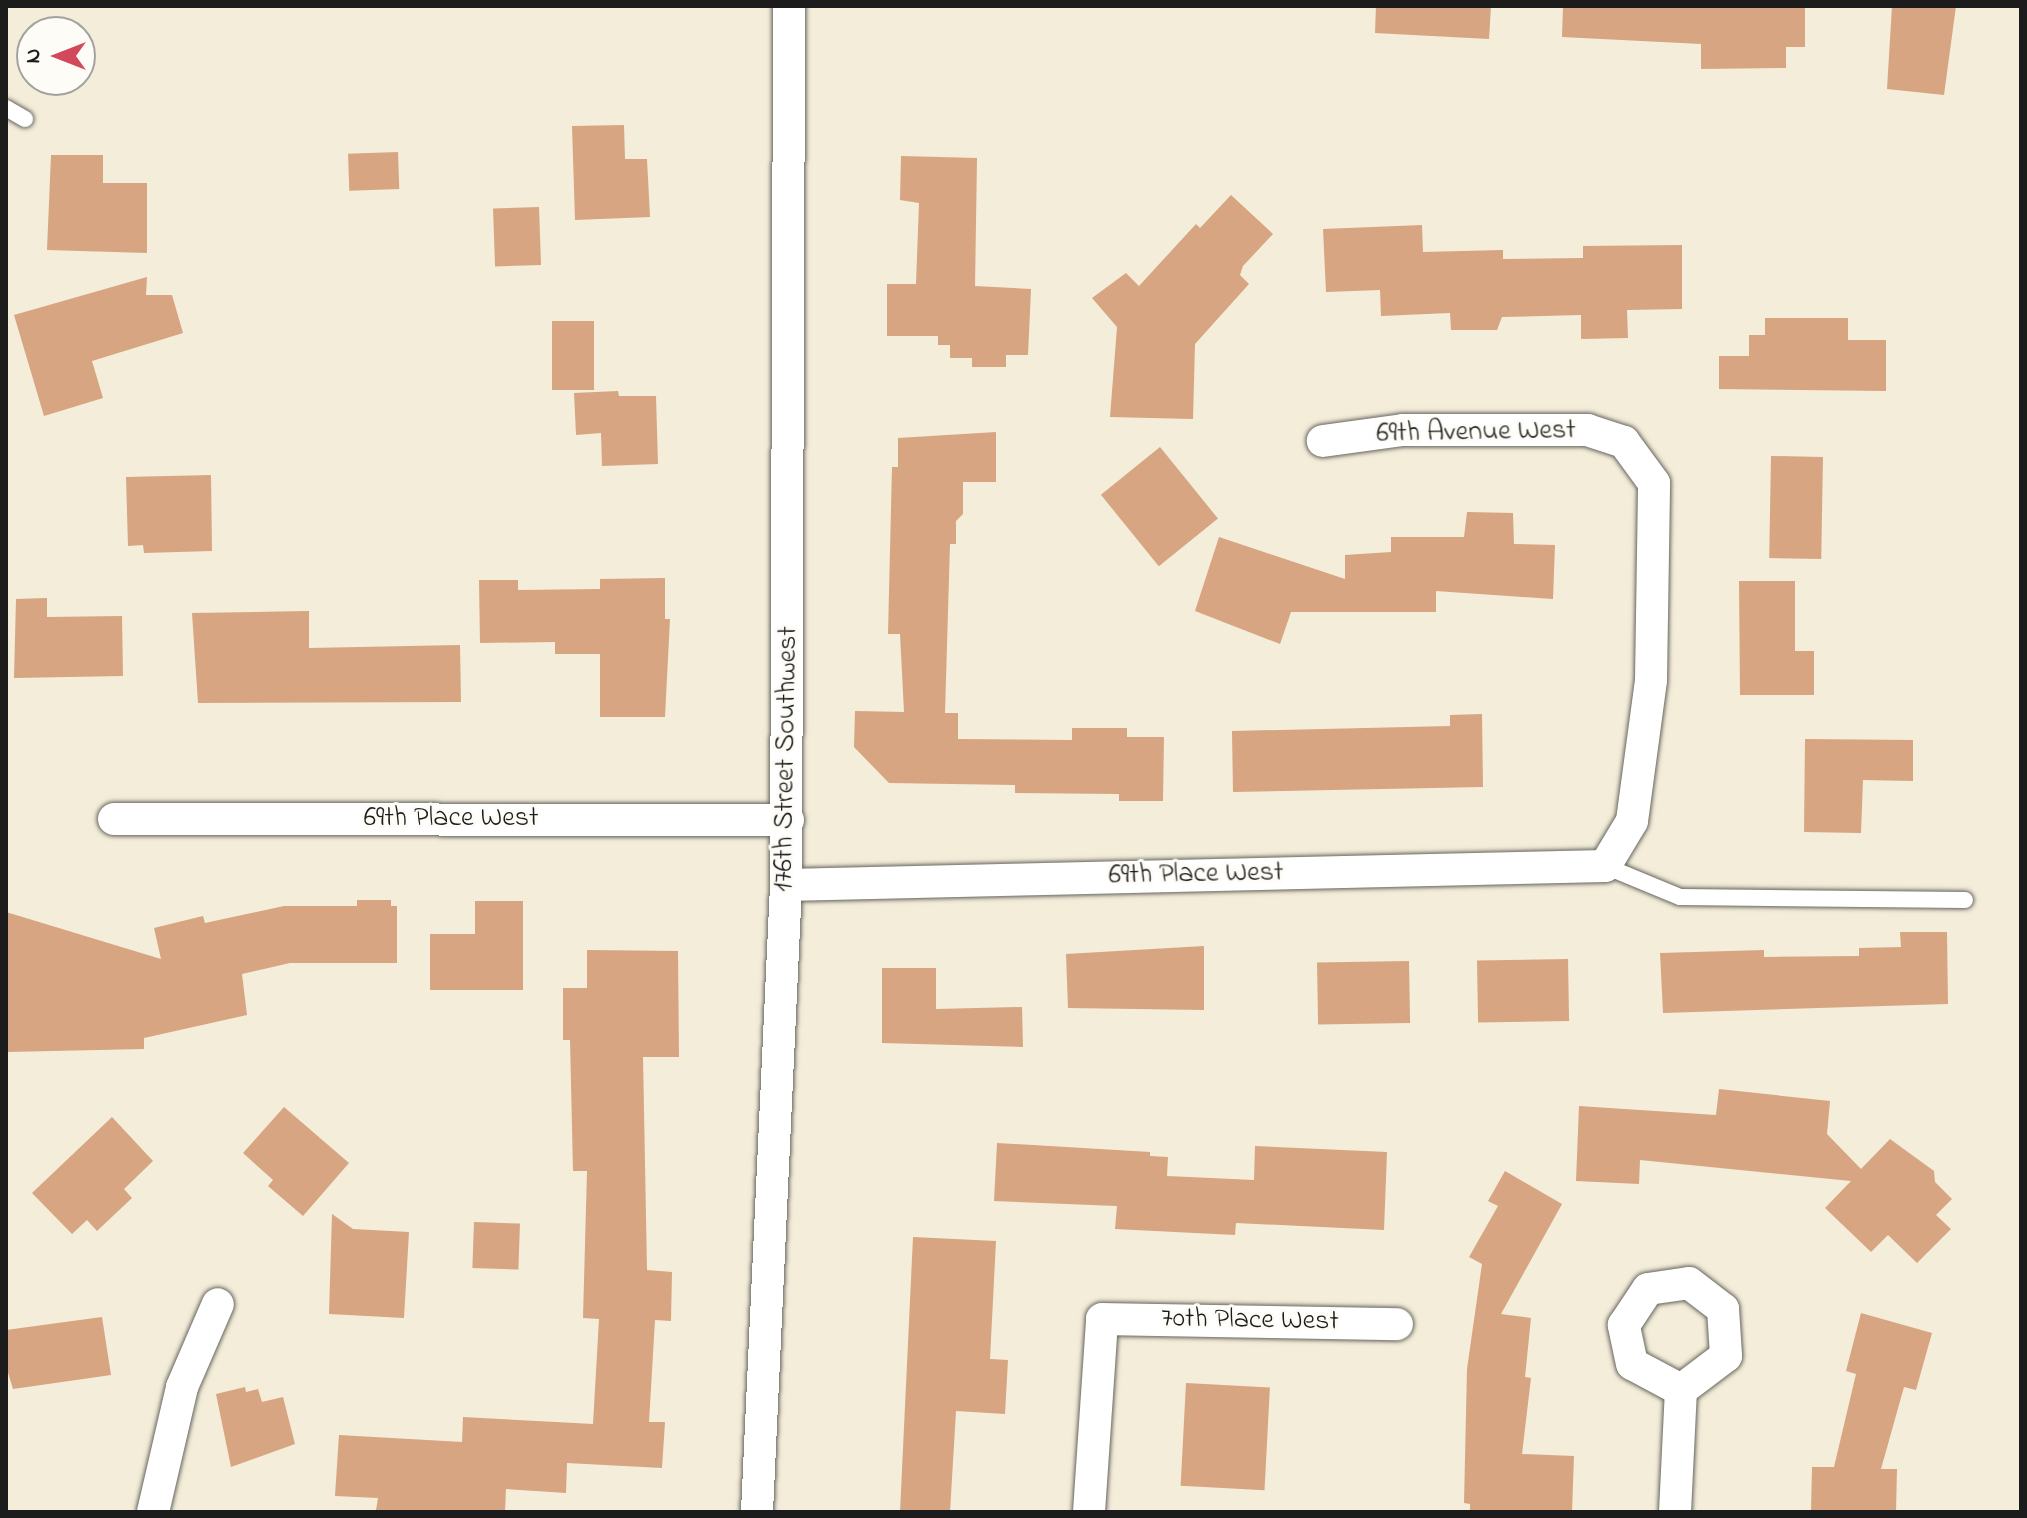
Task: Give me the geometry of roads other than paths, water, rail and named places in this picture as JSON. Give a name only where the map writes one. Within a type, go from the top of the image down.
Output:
[{"type":"street","name":"176th Street Southwest","points":[[757,1512],[788,820],[789,6]]},
{"type":"street","name":"69th Avenue West","points":[[1323,441],[1403,430],[1588,430],[1624,442],[1654,483],[1651,680],[1632,821],[1605,866]]},
{"type":"street","name":"69th Place West","points":[[114,819],[788,820]]},
{"type":"street","name":"69th Place West","points":[[786,885],[1605,866]]},
{"type":"street","points":[[153,1512],[182,1387],[218,1304]]},
{"type":"street","name":"70th Place West","points":[[1089,1512],[1102,1319],[1397,1324]]},
{"type":"street","points":[[1675,1512],[1681,1390]]},
{"type":"lane","points":[[6,108],[25,119]]},
{"type":"lane","points":[[1605,866],[1680,897],[1965,900]]}]
